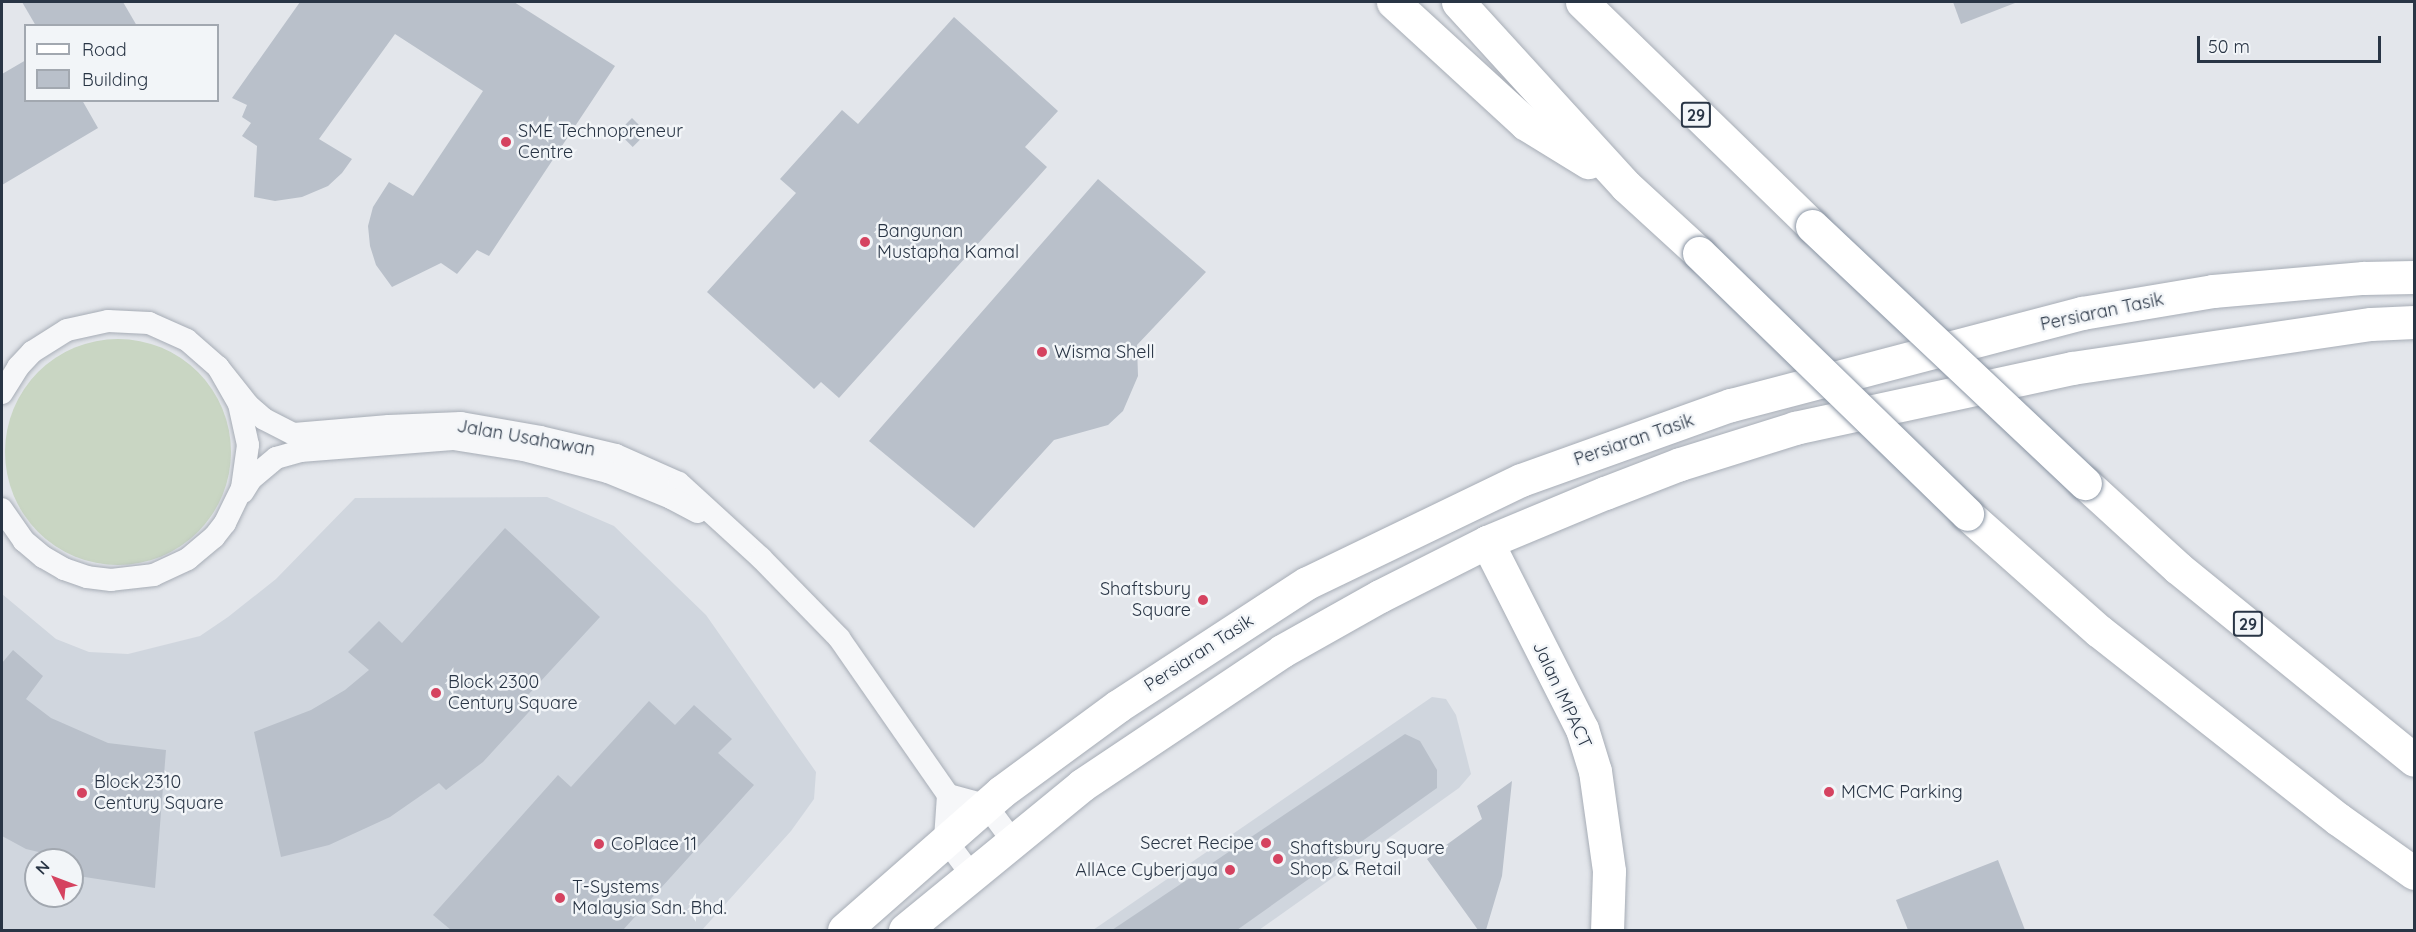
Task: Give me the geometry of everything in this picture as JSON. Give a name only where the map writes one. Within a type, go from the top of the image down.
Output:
[{"type":"main road","points":[[1393,2],[1527,123],[1626,186]]},
{"type":"main road","name":"29","points":[[1582,2],[1812,226],[2178,568],[2415,760]]},
{"type":"main road","points":[[1615,2],[1660,80]]},
{"type":"main road","points":[[1459,7],[1626,186],[1699,253],[1967,514],[2099,631],[2338,819],[2415,873]]},
{"type":"main road","name":"Persiaran Tasik","points":[[844,930],[986,805],[1118,706],[1307,583],[1521,480],[1731,405],[2082,313],[2212,291],[2363,278],[2415,278]]},
{"type":"main road","points":[[905,930],[1012,840],[1092,778],[1282,651],[1380,596],[1487,542],[1680,464],[1795,428],[2084,366],[2360,326],[2415,322]]},
{"type":"main road","name":"Jalan IMPACT","points":[[1487,542],[1582,729],[1594,771],[1609,871],[1607,930]]},
{"type":"street","points":[[2,393],[10,368],[67,330],[97,322],[128,320],[149,323],[178,335],[203,352],[218,367],[239,404],[248,446],[242,488],[234,508],[214,537],[188,559],[154,575],[111,580],[87,577],[64,569],[43,557],[24,541],[2,509]]},
{"type":"street","name":"Jalan Usahawan","points":[[218,367],[248,405],[264,419],[294,434],[461,423],[540,437],[616,455],[679,483],[761,558],[839,638],[948,795]]},
{"type":"street","name":"Jalan Usahawan","points":[[234,508],[251,479],[276,458],[300,451],[453,439],[524,450],[608,472],[671,498],[730,531]]},
{"type":"street","points":[[971,874],[945,839],[948,795],[986,805],[1012,840]]},
{"type":"shaded area","points":[[547,497],[614,526],[706,615],[816,772],[814,799],[791,831],[702,930],[2,930],[2,594],[56,639],[89,652],[128,654],[200,636],[276,579],[355,498]]},
{"type":"shaded area","name":"Shaftsbury Square Shop & Retail","points":[[1432,697],[1446,699],[1456,715],[1471,774],[1459,788],[1259,930],[1093,930]]},
{"type":"green space","points":[[118,339],[140,341],[171,352],[198,372],[218,399],[229,430],[231,452],[229,474],[218,505],[198,532],[171,552],[140,563],[118,565],[96,563],[65,552],[38,532],[18,505],[7,474],[5,452],[7,430],[18,399],[38,372],[65,352],[96,341]]},
{"type":"building","points":[[22,2],[123,2],[136,24],[35,24]]},
{"type":"building","name":"SME Technopreneur Centre","points":[[300,2],[514,2],[615,66],[489,256],[477,250],[457,274],[441,263],[392,287],[376,265],[370,246],[368,226],[373,207],[389,182],[413,196],[483,91],[395,34],[319,139],[352,159],[342,173],[328,186],[302,197],[275,201],[254,197],[257,146],[242,136],[251,123],[242,117],[247,105],[232,98]]},
{"type":"building","points":[[1953,2],[2015,2],[2015,3],[1961,24]]},
{"type":"building","name":"Bangunan Mustapha Kamal","points":[[954,17],[1058,111],[1025,147],[1047,167],[839,398],[821,382],[814,389],[707,292],[796,193],[780,179],[842,110],[858,124]]},
{"type":"building","points":[[24,61],[24,102],[83,102],[98,128],[2,185],[2,74]]},
{"type":"building","points":[[632,118],[647,133],[633,147],[618,132]]},
{"type":"building","name":"Wisma Shell","points":[[1098,179],[1206,272],[1137,345],[1138,376],[1123,411],[1108,425],[1054,440],[974,528],[869,441]]},
{"type":"building","name":"Block 2300 Century Square","points":[[505,528],[600,617],[528,695],[538,702],[483,762],[446,790],[439,783],[390,817],[329,845],[281,857],[254,732],[311,710],[345,690],[369,670],[348,652],[379,621],[402,643]]},
{"type":"building","name":"Block 2310 Century Square","points":[[13,650],[43,676],[26,699],[51,718],[108,743],[166,750],[155,888],[84,877],[84,848],[24,848],[2,836],[2,663]]},
{"type":"building","name":"CoPlace 11","points":[[649,701],[675,725],[694,705],[732,739],[718,753],[754,785],[623,930],[451,930],[433,915],[558,775],[571,787]]},
{"type":"building","name":"Shaftsbury Square Shop & Retail","points":[[1405,734],[1420,741],[1437,770],[1437,788],[1237,930],[1112,930]]},
{"type":"building","points":[[1512,781],[1502,876],[1486,930],[1478,930],[1427,859],[1482,819],[1477,806]]},
{"type":"building","points":[[1998,860],[2025,930],[1908,930],[1896,900]]},
{"type":"place","name":"SME Technopreneur Centre","points":[[506,142]]},
{"type":"place","name":"Bangunan Mustapha Kamal","points":[[865,242]]},
{"type":"place","name":"Wisma Shell","points":[[1042,352]]},
{"type":"place","name":"Shaftsbury Square","points":[[1203,600]]},
{"type":"place","name":"Block 2300 Century Square","points":[[436,693]]},
{"type":"place","name":"MCMC Parking","points":[[1829,792]]},
{"type":"place","name":"Block 2310 Century Square","points":[[82,793]]},
{"type":"place","name":"Secret Recipe","points":[[1266,843]]},
{"type":"place","name":"CoPlace 11","points":[[599,844]]},
{"type":"place","name":"Shaftsbury Square Shop & Retail","points":[[1278,859]]},
{"type":"place","name":"AllAce Cyberjaya","points":[[1230,870]]},
{"type":"place","name":"T-Systems Malaysia Sdn. Bhd.","points":[[560,898]]}]
